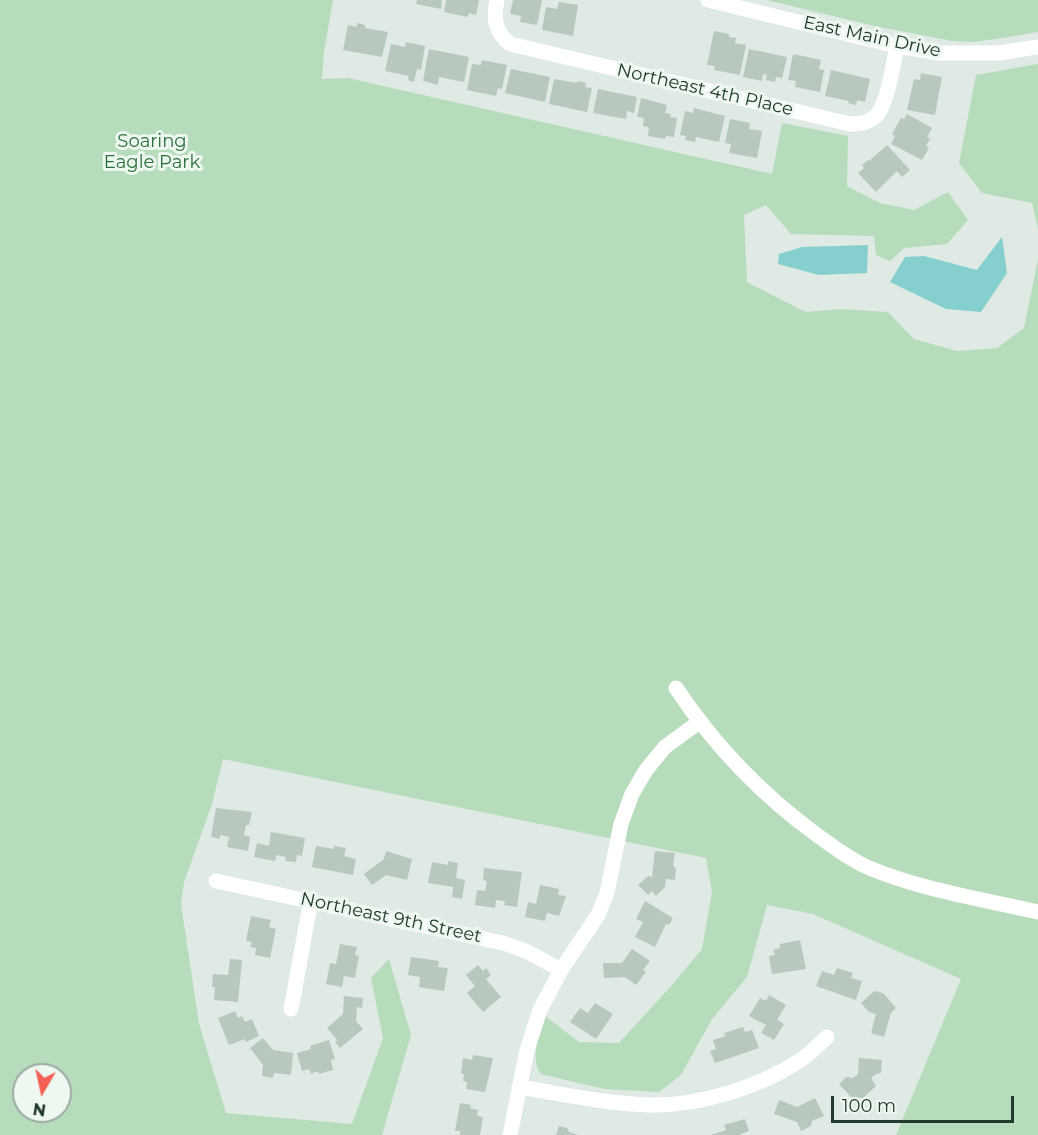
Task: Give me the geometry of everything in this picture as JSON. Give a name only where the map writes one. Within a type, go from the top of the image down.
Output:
[{"type":"street","name":"Northeast 4th Place","points":[[497,0],[494,18],[503,39],[510,44],[850,124],[861,124],[878,114],[884,102],[897,46]]},
{"type":"street","name":"East Main Drive","points":[[708,0],[897,46],[940,53],[999,53],[1038,47]]},
{"type":"street","points":[[676,688],[699,722],[746,774],[797,821],[864,866],[933,889],[1038,912]]},
{"type":"street","points":[[510,1135],[527,1050],[540,1010],[561,970],[598,915],[607,893],[621,824],[632,794],[665,747],[699,722]]},
{"type":"street","name":"Northeast 9th Street","points":[[216,881],[503,942],[526,951],[561,970]]},
{"type":"street","points":[[291,1009],[311,900]]},
{"type":"street","points":[[519,1087],[629,1103],[651,1105],[685,1103],[729,1093],[776,1075],[801,1060],[827,1037]]},
{"type":"green space","name":"Soaring Eagle Park","points":[[0,0],[333,0],[322,79],[348,78],[772,174],[782,123],[848,136],[847,186],[880,203],[914,210],[948,192],[968,220],[947,244],[904,248],[890,261],[876,255],[874,236],[791,234],[766,205],[744,215],[747,282],[805,312],[841,309],[888,312],[914,339],[957,351],[997,348],[1024,328],[1038,259],[1038,1135],[896,1135],[961,979],[813,914],[767,905],[747,977],[712,1019],[681,1075],[659,1092],[604,1089],[541,1074],[536,1053],[545,1016],[579,1042],[619,1043],[702,949],[712,892],[706,858],[223,759],[212,804],[184,882],[181,904],[199,1024],[226,1113],[352,1124],[383,1038],[371,978],[389,959],[411,1035],[382,1135],[0,1135]]},
{"type":"green space","points":[[767,0],[1038,0],[1038,32],[972,42],[952,41],[870,25]]},
{"type":"green space","points":[[1038,64],[1038,229],[1032,203],[982,193],[959,163],[976,75]]},
{"type":"water","points":[[1002,237],[1007,273],[981,312],[946,309],[890,282],[905,257],[924,256],[977,270]]},
{"type":"water","points":[[868,245],[867,273],[819,275],[778,264],[779,254],[802,247]]},
{"type":"building","points":[[417,0],[442,0],[441,9],[416,4]]},
{"type":"building","points":[[446,0],[479,0],[476,15],[469,13],[468,17],[444,12]]},
{"type":"building","points":[[513,0],[542,0],[537,25],[520,22],[521,16],[510,14]]},
{"type":"building","points":[[559,2],[578,5],[573,36],[542,30],[546,7],[557,9]]},
{"type":"building","points":[[357,23],[365,25],[365,28],[388,32],[382,57],[343,50],[348,25],[357,27]]},
{"type":"building","points":[[714,31],[729,34],[729,37],[736,38],[735,43],[746,45],[740,75],[714,70],[715,66],[707,65]]},
{"type":"building","points":[[406,42],[425,46],[421,70],[417,69],[414,82],[408,80],[409,76],[385,71],[391,44],[405,47]]},
{"type":"building","points":[[429,49],[469,57],[464,82],[439,77],[438,85],[423,81]]},
{"type":"building","points":[[749,49],[787,57],[782,78],[776,77],[775,82],[766,80],[767,75],[763,74],[762,81],[743,77]]},
{"type":"building","points":[[793,54],[821,60],[819,69],[824,70],[820,92],[795,87],[796,81],[788,80]]},
{"type":"building","points":[[482,60],[507,65],[502,89],[498,88],[496,96],[467,90],[472,64],[481,65]]},
{"type":"building","points":[[511,69],[550,77],[545,102],[505,93]]},
{"type":"building","points":[[831,70],[870,79],[865,102],[857,100],[856,105],[848,103],[849,101],[825,96]]},
{"type":"building","points":[[921,73],[942,77],[935,115],[907,110],[914,79],[920,80]]},
{"type":"building","points":[[554,79],[577,83],[578,81],[586,83],[585,87],[592,88],[587,112],[549,104]]},
{"type":"building","points":[[598,89],[637,97],[634,113],[627,111],[626,119],[593,113]]},
{"type":"building","points":[[641,98],[667,105],[665,113],[677,118],[674,137],[666,136],[665,139],[648,136],[649,127],[643,126],[644,118],[637,117]]},
{"type":"building","points":[[694,108],[725,116],[719,142],[696,137],[695,142],[685,140],[686,136],[680,135],[685,111],[693,113]]},
{"type":"building","points":[[907,114],[932,128],[927,137],[930,139],[926,146],[929,148],[922,160],[891,144],[895,136],[892,134],[901,118],[904,119]]},
{"type":"building","points":[[730,119],[750,123],[749,129],[762,131],[757,158],[729,153],[731,144],[725,143]]},
{"type":"building","points":[[887,145],[910,170],[902,177],[897,171],[876,192],[858,173],[864,168],[862,165]]},
{"type":"building","points":[[216,808],[252,812],[244,835],[250,837],[248,851],[227,847],[229,837],[220,835],[220,839],[211,837]]},
{"type":"building","points":[[271,832],[305,838],[302,856],[297,855],[296,862],[285,861],[286,857],[276,855],[275,861],[254,857],[257,843],[269,846]]},
{"type":"building","points":[[316,846],[346,848],[344,856],[356,859],[353,875],[312,867]]},
{"type":"building","points":[[386,851],[412,859],[407,880],[386,875],[372,885],[364,874],[384,859]]},
{"type":"building","points":[[655,851],[675,853],[673,865],[676,869],[675,880],[666,879],[665,887],[656,896],[652,891],[648,895],[638,885],[648,876],[652,877]]},
{"type":"building","points":[[448,861],[458,863],[456,878],[465,880],[462,899],[452,897],[453,887],[428,883],[432,862],[448,865]]},
{"type":"building","points":[[484,868],[522,872],[517,907],[504,905],[505,901],[496,900],[495,908],[475,905],[477,890],[485,891],[487,881],[483,880]]},
{"type":"building","points":[[540,885],[559,889],[558,895],[566,896],[559,916],[547,913],[545,921],[525,917],[528,902],[536,904]]},
{"type":"building","points":[[645,901],[673,918],[669,925],[666,924],[655,947],[635,937],[643,922],[636,919]]},
{"type":"building","points":[[251,916],[271,920],[269,927],[276,929],[270,958],[255,955],[256,948],[250,947],[252,942],[246,941]]},
{"type":"building","points":[[800,940],[806,969],[772,974],[769,956],[775,955],[773,950],[780,948],[780,944]]},
{"type":"building","points":[[340,944],[357,947],[355,955],[359,956],[355,978],[344,976],[342,987],[326,984],[330,963],[336,964]]},
{"type":"building","points":[[632,949],[650,961],[643,970],[646,972],[636,985],[625,977],[604,978],[603,963],[622,963]]},
{"type":"building","points":[[411,957],[439,961],[438,967],[448,968],[444,991],[419,987],[420,977],[408,975]]},
{"type":"building","points":[[230,959],[242,960],[238,1002],[214,1000],[213,974],[228,975]]},
{"type":"building","points":[[478,965],[483,971],[486,968],[491,975],[486,979],[501,997],[483,1012],[467,993],[475,986],[466,975]]},
{"type":"building","points":[[837,968],[853,973],[851,978],[862,981],[856,1000],[816,986],[822,971],[834,975]]},
{"type":"building","points":[[874,991],[883,993],[896,1008],[891,1013],[884,1037],[871,1033],[876,1014],[869,1012],[861,1003]]},
{"type":"building","points":[[769,995],[786,1005],[777,1020],[784,1024],[774,1040],[761,1033],[766,1025],[749,1016],[760,998],[766,1001]]},
{"type":"building","points":[[344,996],[363,998],[362,1008],[357,1007],[356,1021],[363,1029],[340,1048],[335,1042],[337,1040],[327,1028],[343,1014]]},
{"type":"building","points":[[595,1003],[613,1014],[596,1039],[570,1022],[580,1008],[588,1013]]},
{"type":"building","points":[[235,1011],[238,1018],[242,1016],[245,1022],[252,1019],[259,1036],[246,1042],[245,1039],[229,1045],[218,1018]]},
{"type":"building","points":[[743,1027],[745,1032],[752,1030],[759,1048],[715,1063],[710,1051],[716,1049],[713,1040],[726,1036],[724,1033]]},
{"type":"building","points":[[263,1038],[273,1050],[293,1053],[291,1075],[274,1073],[273,1078],[262,1076],[263,1065],[250,1048]]},
{"type":"building","points":[[329,1040],[335,1059],[331,1060],[333,1070],[319,1074],[318,1071],[311,1074],[309,1069],[302,1071],[297,1053]]},
{"type":"building","points":[[473,1055],[493,1058],[485,1092],[466,1089],[467,1082],[463,1081],[464,1074],[461,1073],[463,1058],[472,1060]]},
{"type":"building","points":[[859,1058],[882,1060],[881,1073],[871,1078],[876,1086],[863,1098],[851,1097],[839,1084],[846,1077],[853,1078],[858,1074]]},
{"type":"building","points":[[815,1098],[824,1116],[812,1121],[811,1126],[801,1131],[797,1122],[774,1114],[779,1100],[797,1107]]},
{"type":"building","points":[[460,1103],[471,1105],[470,1108],[478,1110],[477,1116],[483,1117],[480,1135],[460,1135],[460,1131],[455,1131]]},
{"type":"building","points":[[745,1119],[749,1131],[739,1135],[711,1135],[726,1130],[724,1125]]},
{"type":"building","points":[[559,1126],[567,1128],[569,1132],[578,1135],[556,1135]]}]
